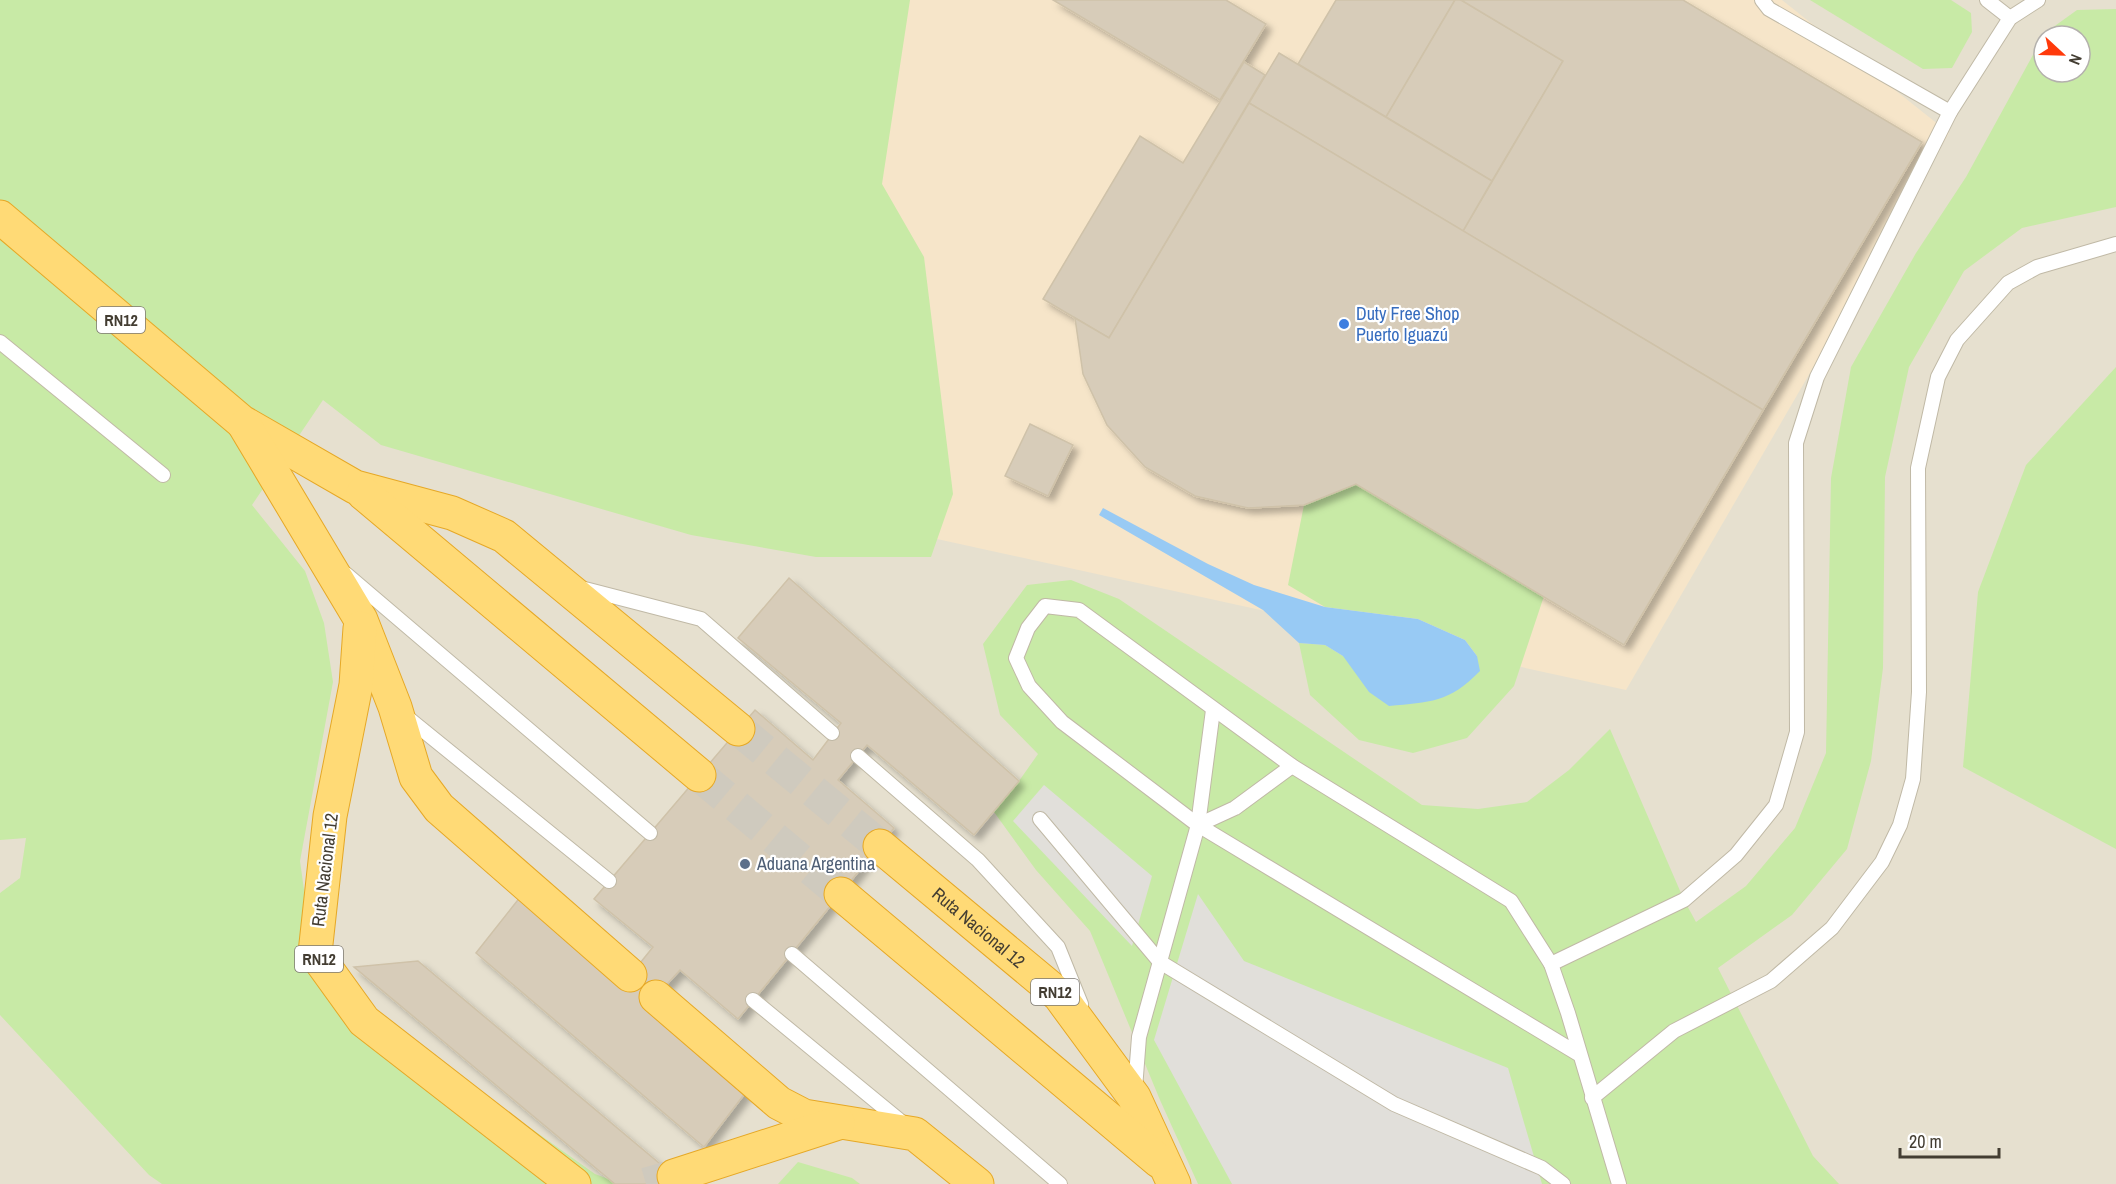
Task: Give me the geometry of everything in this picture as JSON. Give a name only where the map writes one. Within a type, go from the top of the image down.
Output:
[{"type":"highway","name":"RN12","points":[[0,217],[242,422],[355,487],[699,776]]},
{"type":"highway","name":"RN12","points":[[242,422],[361,620],[395,707],[416,777],[439,808],[630,975]]},
{"type":"highway","name":"RN12","points":[[355,487],[452,513],[504,536],[738,729]]},
{"type":"highway","name":"Ruta Nacional 12","points":[[361,620],[356,685],[330,816],[315,953],[364,1022],[574,1184]]},
{"type":"highway","name":"Ruta Nacional 12","points":[[880,846],[1059,995],[1100,1054],[1134,1097],[1170,1175]]},
{"type":"highway","name":"Ruta Nacional 12","points":[[841,894],[1170,1175]]},
{"type":"highway","points":[[656,997],[779,1103],[804,1116],[915,1134],[977,1184]]},
{"type":"highway","points":[[674,1176],[840,1123]]},
{"type":"lane","points":[[1762,0],[1769,9],[1950,112]]},
{"type":"lane","points":[[1987,0],[2010,18]]},
{"type":"lane","points":[[1551,964],[1684,900],[1736,855],[1776,805],[1797,732],[1796,442],[1817,377],[1950,112],[2010,18],[2038,0]]},
{"type":"lane","points":[[1592,1098],[1674,1031],[1771,981],[1832,928],[1882,862],[1900,825],[1913,779],[1919,692],[1918,468],[1938,377],[1956,340],[2008,282],[2037,267],[2116,244]]},
{"type":"lane","points":[[0,342],[163,476]]},
{"type":"lane","points":[[317,549],[650,833]]},
{"type":"lane","points":[[561,583],[701,620],[832,733]]},
{"type":"lane","points":[[1580,1055],[1198,825],[1062,722],[1029,686],[1016,658],[1028,628],[1045,606],[1079,610],[1292,766],[1511,900],[1551,964],[1580,1055],[1619,1184]]},
{"type":"lane","points":[[395,707],[609,881]]},
{"type":"lane","points":[[1134,1097],[1139,1037],[1198,825],[1213,710]]},
{"type":"lane","points":[[858,756],[978,860],[1058,947],[1100,1054]]},
{"type":"lane","points":[[1198,825],[1235,808],[1292,766]]},
{"type":"lane","points":[[1040,819],[1160,962],[1394,1104],[1542,1168],[1563,1184]]},
{"type":"lane","points":[[792,954],[1060,1184]]},
{"type":"lane","points":[[753,1000],[915,1134]]},
{"type":"shaded area","points":[[0,0],[2116,0],[2116,1184],[0,1184]]},
{"type":"shaded area","name":"Duty Free Shop Puerto Iguazú","points":[[896,0],[1782,0],[1949,133],[1626,690],[823,514]]},
{"type":"shaded area","points":[[1044,785],[1152,876],[1132,946],[1013,821]]},
{"type":"shaded area","points":[[1198,894],[1244,961],[1508,1068],[1542,1184],[1232,1184],[1154,1040]]},
{"type":"green space","points":[[0,0],[910,0],[882,184],[924,257],[953,494],[931,557],[816,557],[691,535],[381,445],[323,400],[252,505],[305,571],[324,623],[333,682],[300,861],[310,933],[390,1028],[595,1174],[622,1184],[162,1184],[149,1175],[0,1015],[0,893],[20,878],[26,838],[0,840]]},
{"type":"green space","points":[[1810,0],[1951,0],[1971,13],[1972,32],[1952,68],[1923,69]]},
{"type":"green space","points":[[2116,9],[2116,207],[2022,228],[1964,271],[1909,367],[1885,477],[1883,668],[1871,761],[1847,849],[1792,915],[1718,968],[1813,1156],[1839,1184],[1198,1184],[1160,1100],[1090,931],[1036,870],[994,812],[1038,754],[1000,715],[983,644],[1027,585],[1071,580],[1119,599],[1422,805],[1478,809],[1527,802],[1569,770],[1610,729],[1684,900],[1696,922],[1746,886],[1795,828],[1826,753],[1831,478],[1851,367],[1916,253],[1966,177],[2032,57],[2032,84],[2092,84],[2092,24],[2058,24],[2077,10]]},
{"type":"green space","points":[[2116,367],[2116,849],[1963,767],[1978,592],[2026,465]]},
{"type":"green space","points":[[1356,484],[1544,596],[1514,686],[1467,738],[1413,753],[1359,740],[1310,695],[1299,643],[1325,645],[1343,656],[1477,656],[1465,640],[1418,619],[1325,607],[1288,585],[1304,505]]},
{"type":"green space","points":[[798,1162],[852,1178],[860,1184],[778,1184]]},
{"type":"water","points":[[1103,508],[1208,564],[1254,585],[1325,607],[1418,619],[1465,640],[1477,656],[1480,671],[1469,682],[1438,699],[1389,706],[1369,692],[1343,656],[1325,645],[1299,643],[1263,610],[1099,515]]},
{"type":"building","points":[[1053,0],[1226,0],[1266,24],[1220,100]]},
{"type":"building","points":[[1336,0],[1455,0],[1386,117],[1298,64]]},
{"type":"building","points":[[1455,0],[1461,0],[1563,61],[1492,181],[1386,117]]},
{"type":"building","points":[[1461,0],[1683,0],[1922,142],[1763,410],[1463,231],[1563,61]]},
{"type":"building","points":[[1279,53],[1492,181],[1463,231],[1249,103]]},
{"type":"building","points":[[1244,62],[1265,75],[1109,338],[1043,299],[1140,136],[1183,163]]},
{"type":"building","points":[[1249,103],[1763,410],[1624,645],[1356,484],[1304,505],[1248,508],[1195,496],[1145,467],[1107,425],[1083,374],[1075,318],[1109,338]]},
{"type":"building","points":[[1030,424],[1073,445],[1048,496],[1005,476]]},
{"type":"building","name":"Aduana Argentina","points":[[789,578],[1019,781],[974,835],[867,745],[838,780],[894,828],[738,1019],[680,970],[649,1004],[749,1088],[704,1147],[476,953],[521,896],[628,978],[653,947],[594,899],[755,710],[813,760],[841,723],[738,638]]},
{"type":"building","points":[[418,961],[684,1184],[615,1184],[354,967]]},
{"type":"tunnel","points":[[738,729],[880,846]]},
{"type":"tunnel","points":[[699,775],[841,894]]},
{"type":"tunnel","points":[[646,1184],[674,1176]]},
{"type":"place","name":"Duty Free Shop Puerto Iguazú","points":[[1344,324]]},
{"type":"place","name":"Aduana Argentina","points":[[745,864]]}]
